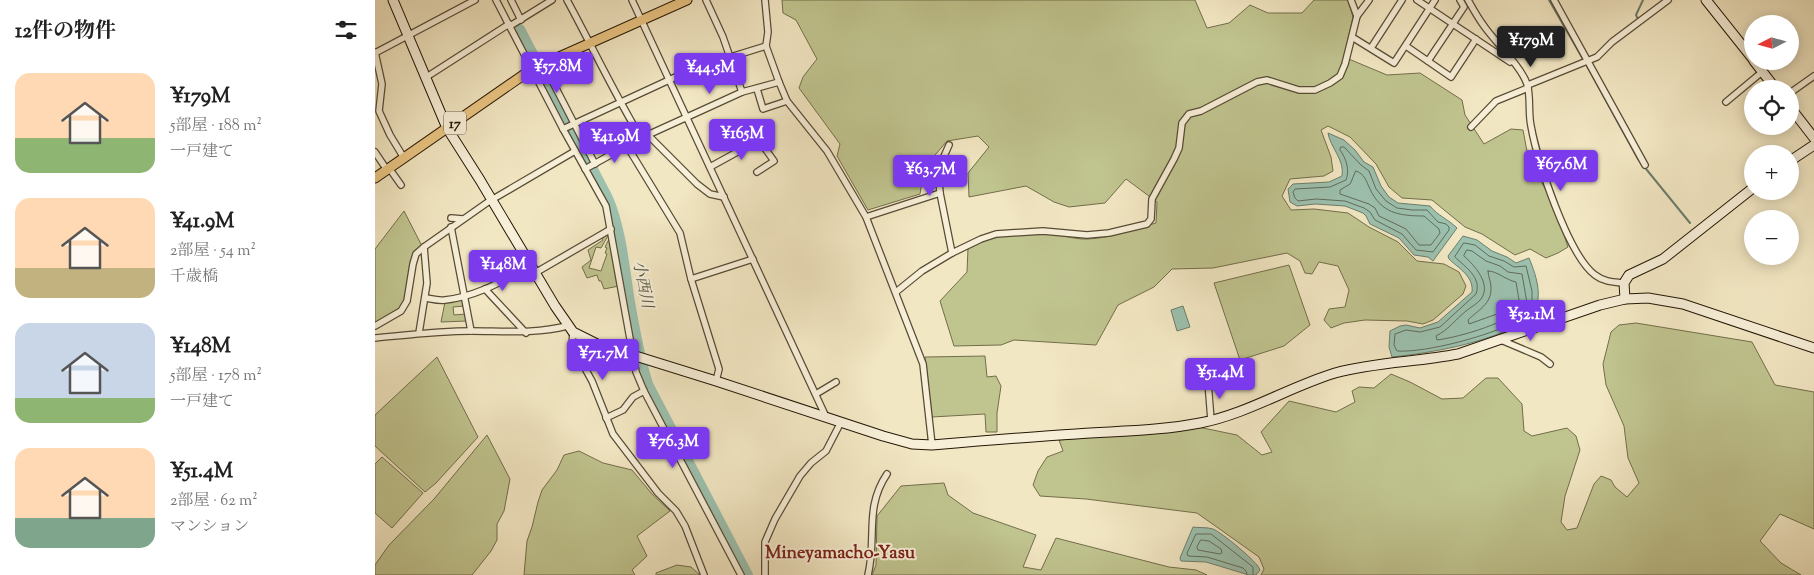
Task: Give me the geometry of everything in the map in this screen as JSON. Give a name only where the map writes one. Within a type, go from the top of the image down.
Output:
[{"type":"main road","name":"17","points":[[375,178],[538,66],[687,0]]},
{"type":"street","points":[[393,0],[447,128],[570,329],[572,344],[591,381],[613,434],[658,493],[676,511],[685,526],[704,575]]},
{"type":"street","points":[[404,158],[377,113],[383,84],[375,52],[475,0]]},
{"type":"street","points":[[496,0],[574,124],[606,206],[632,354],[643,391],[741,575]]},
{"type":"street","points":[[511,0],[521,20]]},
{"type":"street","points":[[425,78],[552,0]]},
{"type":"street","points":[[567,0],[620,103],[641,138]]},
{"type":"street","points":[[633,0],[826,417]]},
{"type":"street","points":[[706,0],[743,92]]},
{"type":"street","points":[[765,0],[768,32],[766,46],[787,101],[827,151],[866,217],[896,292],[923,364],[932,445]]},
{"type":"street","points":[[1351,0],[1357,16]]},
{"type":"street","points":[[896,292],[922,271],[952,253],[996,234],[1043,230],[1087,235],[1109,233],[1147,224],[1151,219],[1152,199],[1179,148],[1182,123],[1189,114],[1201,111],[1257,82],[1267,80],[1299,90],[1315,90],[1330,83],[1341,76],[1357,16],[1369,0]]},
{"type":"street","points":[[1371,48],[1402,0]]},
{"type":"street","points":[[1417,0],[1514,64]]},
{"type":"street","points":[[1352,36],[1393,63],[1435,0]]},
{"type":"street","points":[[1428,61],[1464,8],[1460,0]]},
{"type":"street","points":[[1468,0],[1483,26],[1522,74],[1528,87],[1529,115],[1537,155],[1544,178],[1571,242],[1593,274],[1602,280],[1624,283]]},
{"type":"street","points":[[1554,0],[1645,165]]},
{"type":"street","points":[[1471,127],[1496,101],[1597,57],[1612,42],[1668,0]]},
{"type":"street","points":[[1706,0],[1744,49]]},
{"type":"street","points":[[1406,46],[1451,77],[1476,39]]},
{"type":"street","points":[[565,128],[695,68],[766,46]]},
{"type":"street","points":[[538,66],[575,150],[591,166]]},
{"type":"street","points":[[1726,102],[1763,72],[1769,80]]},
{"type":"street","points":[[1799,87],[1814,76]]},
{"type":"street","points":[[591,166],[641,138],[687,117],[743,92],[779,82]]},
{"type":"street","points":[[757,89],[763,109],[787,101]]},
{"type":"street","points":[[1799,119],[1814,138]]},
{"type":"street","points":[[648,135],[697,184],[710,194],[724,197]]},
{"type":"street","points":[[710,167],[759,140],[774,161],[757,172]]},
{"type":"street","points":[[949,145],[938,170],[940,193],[952,253]]},
{"type":"street","points":[[1799,155],[1814,145]]},
{"type":"street","points":[[627,146],[680,233],[691,279],[719,369],[716,380]]},
{"type":"street","points":[[375,326],[401,311],[407,301],[413,264],[417,254],[424,246],[492,200],[575,150]]},
{"type":"street","points":[[375,152],[401,185]]},
{"type":"street","points":[[866,217],[940,193]]},
{"type":"street","points":[[1625,300],[1624,283],[1629,275],[1663,258],[1744,195]]},
{"type":"street","points":[[451,218],[463,219]]},
{"type":"street","points":[[451,228],[471,331]]},
{"type":"street","points":[[426,298],[443,300],[465,297],[533,270],[611,229]]},
{"type":"street","points":[[419,333],[427,283],[424,246]]},
{"type":"street","points":[[691,279],[753,259]]},
{"type":"street","points":[[485,289],[526,332]]},
{"type":"street","points":[[375,338],[419,333],[471,331],[526,332],[570,329],[597,344],[716,380],[883,436],[911,444],[932,445],[1138,430],[1200,423],[1258,404],[1304,384],[1334,374],[1371,366],[1440,358],[1476,349],[1499,339],[1600,305],[1625,300],[1648,298],[1683,304],[1814,348]]},
{"type":"street","points":[[1499,339],[1541,357],[1550,364]]},
{"type":"street","points":[[817,394],[836,382]]},
{"type":"street","points":[[1208,382],[1211,420]]},
{"type":"street","points":[[606,418],[623,410],[633,397],[643,391]]},
{"type":"street","points":[[765,575],[765,542],[775,519],[800,476],[811,463],[826,452],[841,422]]},
{"type":"street","points":[[868,575],[871,563],[873,503],[887,474]]},
{"type":"green space","points":[[782,0],[1195,0],[1207,28],[1229,23],[1250,5],[1268,13],[1302,13],[1314,0],[1348,0],[1353,17],[1344,57],[1387,75],[1420,73],[1462,100],[1465,115],[1484,144],[1511,129],[1523,130],[1529,162],[1537,163],[1541,181],[1554,206],[1568,247],[1546,258],[1530,249],[1515,255],[1482,234],[1465,227],[1432,200],[1402,198],[1389,187],[1376,164],[1350,137],[1328,126],[1321,130],[1331,157],[1333,171],[1324,176],[1290,179],[1282,196],[1291,210],[1314,209],[1348,213],[1369,227],[1398,242],[1417,261],[1444,264],[1459,272],[1466,286],[1463,294],[1433,320],[1423,324],[1407,321],[1365,320],[1344,323],[1331,328],[1324,320],[1329,309],[1345,307],[1349,290],[1338,266],[1319,262],[1312,274],[1305,273],[1300,261],[1287,253],[1213,268],[1172,269],[1154,287],[1118,305],[1096,345],[1014,340],[1001,345],[954,346],[940,301],[967,272],[968,248],[995,238],[1024,233],[1049,233],[1082,239],[1114,235],[1156,223],[1157,202],[1126,179],[1105,203],[1069,207],[1054,202],[1026,186],[969,197],[968,173],[989,147],[978,136],[947,141],[924,168],[920,194],[868,210],[837,156],[840,144],[799,88],[803,77],[817,59],[796,20],[783,13]]},
{"type":"green space","points":[[404,211],[422,246],[414,253],[405,300],[400,310],[375,324],[375,249]]},
{"type":"green space","points":[[609,234],[601,248],[596,247],[589,268],[601,271],[607,254],[605,253],[607,248],[605,247],[610,237],[619,286],[604,289],[597,275],[587,278],[582,267],[591,260],[588,250]]},
{"type":"green space","points":[[1289,265],[1310,325],[1284,346],[1240,360],[1214,283]]},
{"type":"green space","points":[[464,300],[465,306],[453,307],[454,315],[466,314],[467,321],[441,322],[445,302]]},
{"type":"green space","points":[[1636,323],[1752,342],[1775,385],[1814,392],[1814,529],[1780,514],[1760,541],[1781,563],[1801,575],[1261,575],[1264,569],[1259,557],[1197,513],[1086,499],[1040,496],[1033,485],[1038,471],[1047,457],[1063,451],[1059,440],[1198,427],[1237,435],[1262,455],[1272,452],[1261,432],[1289,401],[1336,412],[1355,402],[1352,391],[1359,387],[1374,388],[1391,374],[1442,399],[1463,398],[1486,378],[1498,378],[1522,404],[1524,431],[1532,436],[1567,428],[1576,436],[1580,450],[1565,496],[1561,522],[1567,530],[1577,528],[1594,484],[1601,476],[1611,480],[1615,487],[1627,497],[1639,483],[1628,458],[1624,426],[1606,385],[1603,364],[1611,332],[1619,325]]},
{"type":"green space","points":[[985,356],[987,377],[996,376],[1001,386],[997,413],[997,432],[986,432],[985,414],[932,417],[925,357]]},
{"type":"green space","points":[[437,357],[478,437],[436,483],[425,492],[375,446],[375,415]]},
{"type":"green space","points":[[487,435],[510,479],[504,511],[497,524],[497,540],[491,551],[472,575],[375,575],[375,565],[389,545],[434,499]]},
{"type":"green space","points":[[579,451],[603,463],[632,470],[652,494],[670,511],[637,536],[647,556],[632,570],[635,575],[524,575],[527,541],[542,490],[557,470],[564,455]]},
{"type":"green space","points":[[382,457],[423,493],[392,528],[375,513],[375,464]]},
{"type":"green space","points":[[944,483],[948,495],[973,513],[1036,535],[1023,567],[1041,570],[1056,538],[1169,567],[1196,570],[1207,575],[872,575],[876,565],[877,516],[901,486]]},
{"type":"green space","points":[[677,565],[691,567],[700,575],[656,575],[656,573]]},
{"type":"water","points":[[1328,133],[1344,140],[1364,162],[1373,167],[1381,186],[1389,197],[1398,203],[1430,206],[1457,228],[1433,261],[1428,257],[1414,255],[1399,238],[1370,224],[1363,213],[1345,206],[1315,204],[1297,206],[1290,202],[1288,189],[1293,184],[1329,182],[1342,176],[1341,164]]},
{"type":"water","points":[[1463,236],[1477,240],[1492,251],[1516,263],[1529,258],[1538,290],[1538,298],[1533,312],[1520,325],[1505,332],[1441,350],[1392,357],[1389,347],[1390,331],[1400,326],[1406,325],[1420,328],[1438,322],[1472,292],[1471,281],[1448,256]]},
{"type":"water","points":[[1183,306],[1190,327],[1177,331],[1171,310]]},
{"type":"water","points":[[1193,527],[1211,528],[1217,531],[1246,554],[1260,570],[1256,575],[1249,575],[1206,562],[1181,561],[1180,558]]},
{"type":"waterway","points":[[1549,0],[1638,159],[1690,223]]},
{"type":"waterway","points":[[1638,19],[1636,15],[1643,0]]},
{"type":"waterway","name":"小西川","points":[[520,29],[608,198],[622,246],[637,340],[648,384],[748,575]]},
{"type":"district","name":"Mineyamacho-Yasu","points":[[840,552]]}]
